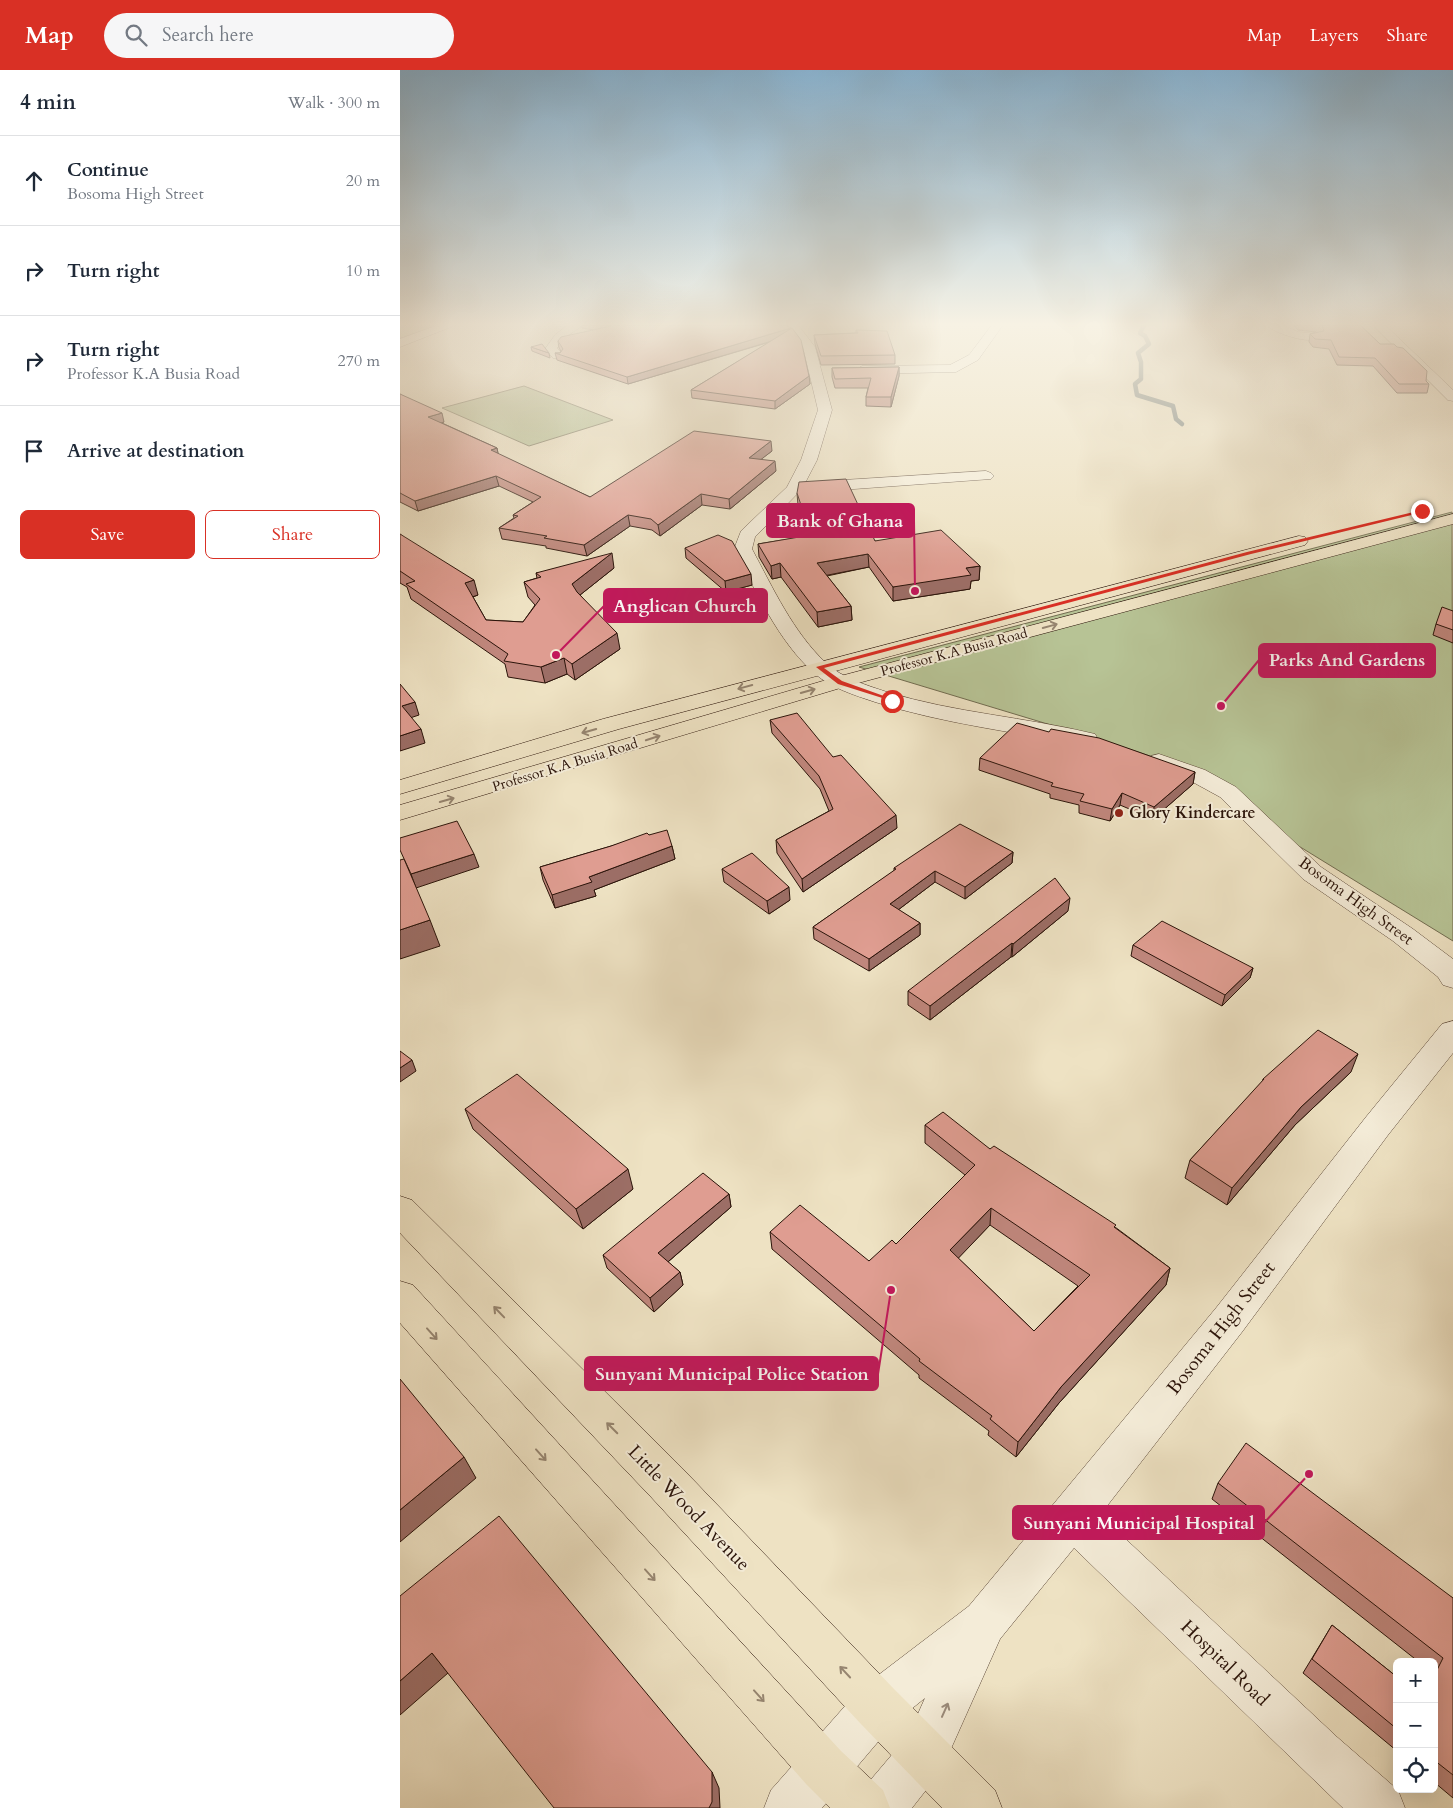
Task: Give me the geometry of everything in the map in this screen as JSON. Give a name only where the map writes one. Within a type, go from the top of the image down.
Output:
[{"type":"main road","name":"Professor K.A Busia Road","points":[[400,787],[602,727],[820,667],[1249,553],[1453,503]]},
{"type":"main road","name":"Professor K.A Busia Road","points":[[400,813],[840,682],[1453,519]]},
{"type":"main road","name":"Little Wood Avenue","points":[[400,1210],[666,1482],[877,1706],[977,1808]]},
{"type":"main road","points":[[400,1297],[824,1768],[865,1808]]},
{"type":"street","points":[[825,406],[809,460],[794,489],[747,535],[743,549],[784,622],[820,667],[840,682],[924,710],[1052,732],[1112,745]]},
{"type":"street","points":[[794,489],[986,476]]},
{"type":"street","name":"Bosoma High Street","points":[[1135,752],[1197,775],[1228,792],[1312,873],[1402,935],[1449,971],[1453,978]]},
{"type":"street","name":"Bosoma High Street","points":[[789,1808],[877,1706],[985,1622],[1072,1517],[1229,1320],[1377,1126],[1453,1032]]},
{"type":"street","name":"Hospital Road","points":[[1072,1517],[1320,1754],[1380,1808]]},
{"type":"street","name":"Bosoma High Street","points":[[880,1808],[924,1754],[985,1622]]},
{"type":"green space","points":[[449,406],[577,406],[613,420],[529,446],[442,408]]},
{"type":"green space","points":[[1452,512],[1453,941],[1271,829],[1206,775],[1117,745],[859,667]]},
{"type":"building","points":[[400,406],[427,406],[442,413],[428,417],[497,448],[491,450],[590,497],[694,431],[771,441],[749,458],[775,461],[729,499],[701,494],[658,525],[651,519],[628,515],[584,545],[544,538],[547,536],[499,528],[518,516],[513,515],[541,497],[496,476],[415,501],[400,493]]},
{"type":"building","points":[[846,479],[875,541],[941,530],[980,566],[966,568],[971,575],[893,587],[868,554],[817,563],[851,606],[817,612],[780,563],[771,566],[758,544],[811,535],[797,493],[799,482]]},
{"type":"building","points":[[400,534],[474,580],[465,583],[486,620],[523,622],[540,599],[524,582],[541,577],[536,573],[612,553],[572,584],[577,592],[617,633],[572,664],[564,658],[541,667],[504,661],[508,654],[406,584],[415,581],[400,571]]},
{"type":"building","points":[[718,535],[732,541],[751,574],[725,581],[685,548]]},
{"type":"building","points":[[1442,607],[1453,611],[1453,630],[1436,624]]},
{"type":"building","points":[[400,684],[415,702],[402,706],[421,729],[400,736]]},
{"type":"building","points":[[797,713],[833,757],[841,755],[896,815],[802,879],[776,840],[833,809],[819,776],[770,720]]},
{"type":"building","points":[[1017,723],[1049,732],[1051,729],[1099,738],[1195,772],[1154,807],[1122,793],[1112,809],[1080,801],[1084,794],[1051,786],[1053,783],[980,758]]},
{"type":"building","points":[[457,821],[474,854],[411,874],[400,850],[400,838]]},
{"type":"building","points":[[960,824],[1013,852],[965,887],[935,871],[890,904],[920,923],[869,959],[813,927],[896,869],[894,868]]},
{"type":"building","points":[[667,830],[672,846],[589,877],[592,882],[552,895],[540,867],[647,833],[649,835]]},
{"type":"building","points":[[752,853],[789,887],[767,901],[722,869]]},
{"type":"building","points":[[404,859],[430,920],[400,930],[400,860]]},
{"type":"building","points":[[1055,878],[1070,898],[1013,944],[930,1006],[908,991]]},
{"type":"building","points":[[1162,921],[1253,968],[1225,995],[1133,945]]},
{"type":"building","points":[[1318,1030],[1358,1054],[1301,1107],[1232,1188],[1190,1160],[1263,1079]]},
{"type":"building","points":[[400,1051],[412,1060],[400,1068]]},
{"type":"building","points":[[517,1074],[628,1169],[576,1209],[465,1109]]},
{"type":"building","points":[[943,1112],[990,1149],[994,1146],[1116,1225],[1114,1227],[1170,1268],[1061,1387],[1018,1442],[990,1419],[992,1416],[919,1361],[920,1359],[770,1232],[800,1205],[869,1261],[892,1240],[896,1244],[975,1165],[925,1125]],"holes":[[[991,1208],[1090,1275],[1034,1331],[950,1250]]]},
{"type":"building","points":[[703,1173],[729,1194],[658,1253],[680,1272],[650,1298],[603,1255]]},
{"type":"building","points":[[400,1379],[464,1457],[400,1510]]},
{"type":"building","points":[[1246,1443],[1453,1598],[1453,1775],[1438,1763],[1438,1668],[1443,1658],[1218,1483]]},
{"type":"building","points":[[499,1516],[712,1772],[712,1802],[709,1808],[554,1808],[432,1653],[400,1681],[400,1596]]},
{"type":"building","points":[[1332,1625],[1393,1674],[1393,1726],[1312,1659]]},
{"type":"waterway","points":[[1173,406],[1176,419],[1182,424]]},
{"type":"place","name":"Bank of Ghana","points":[[915,591]]},
{"type":"place","name":"Anglican Church","points":[[556,655]]},
{"type":"place","name":"Parks And Gardens","points":[[1221,706]]},
{"type":"place","name":"Glory Kindercare","points":[[1119,813]]},
{"type":"place","name":"Sunyani Municipal Police Station","points":[[891,1290]]},
{"type":"place","name":"Sunyani Municipal Hospital","points":[[1309,1474]]},
{"type":"route","points":[[892,701],[840,682],[820,667],[1249,553],[1422,511]]}]
